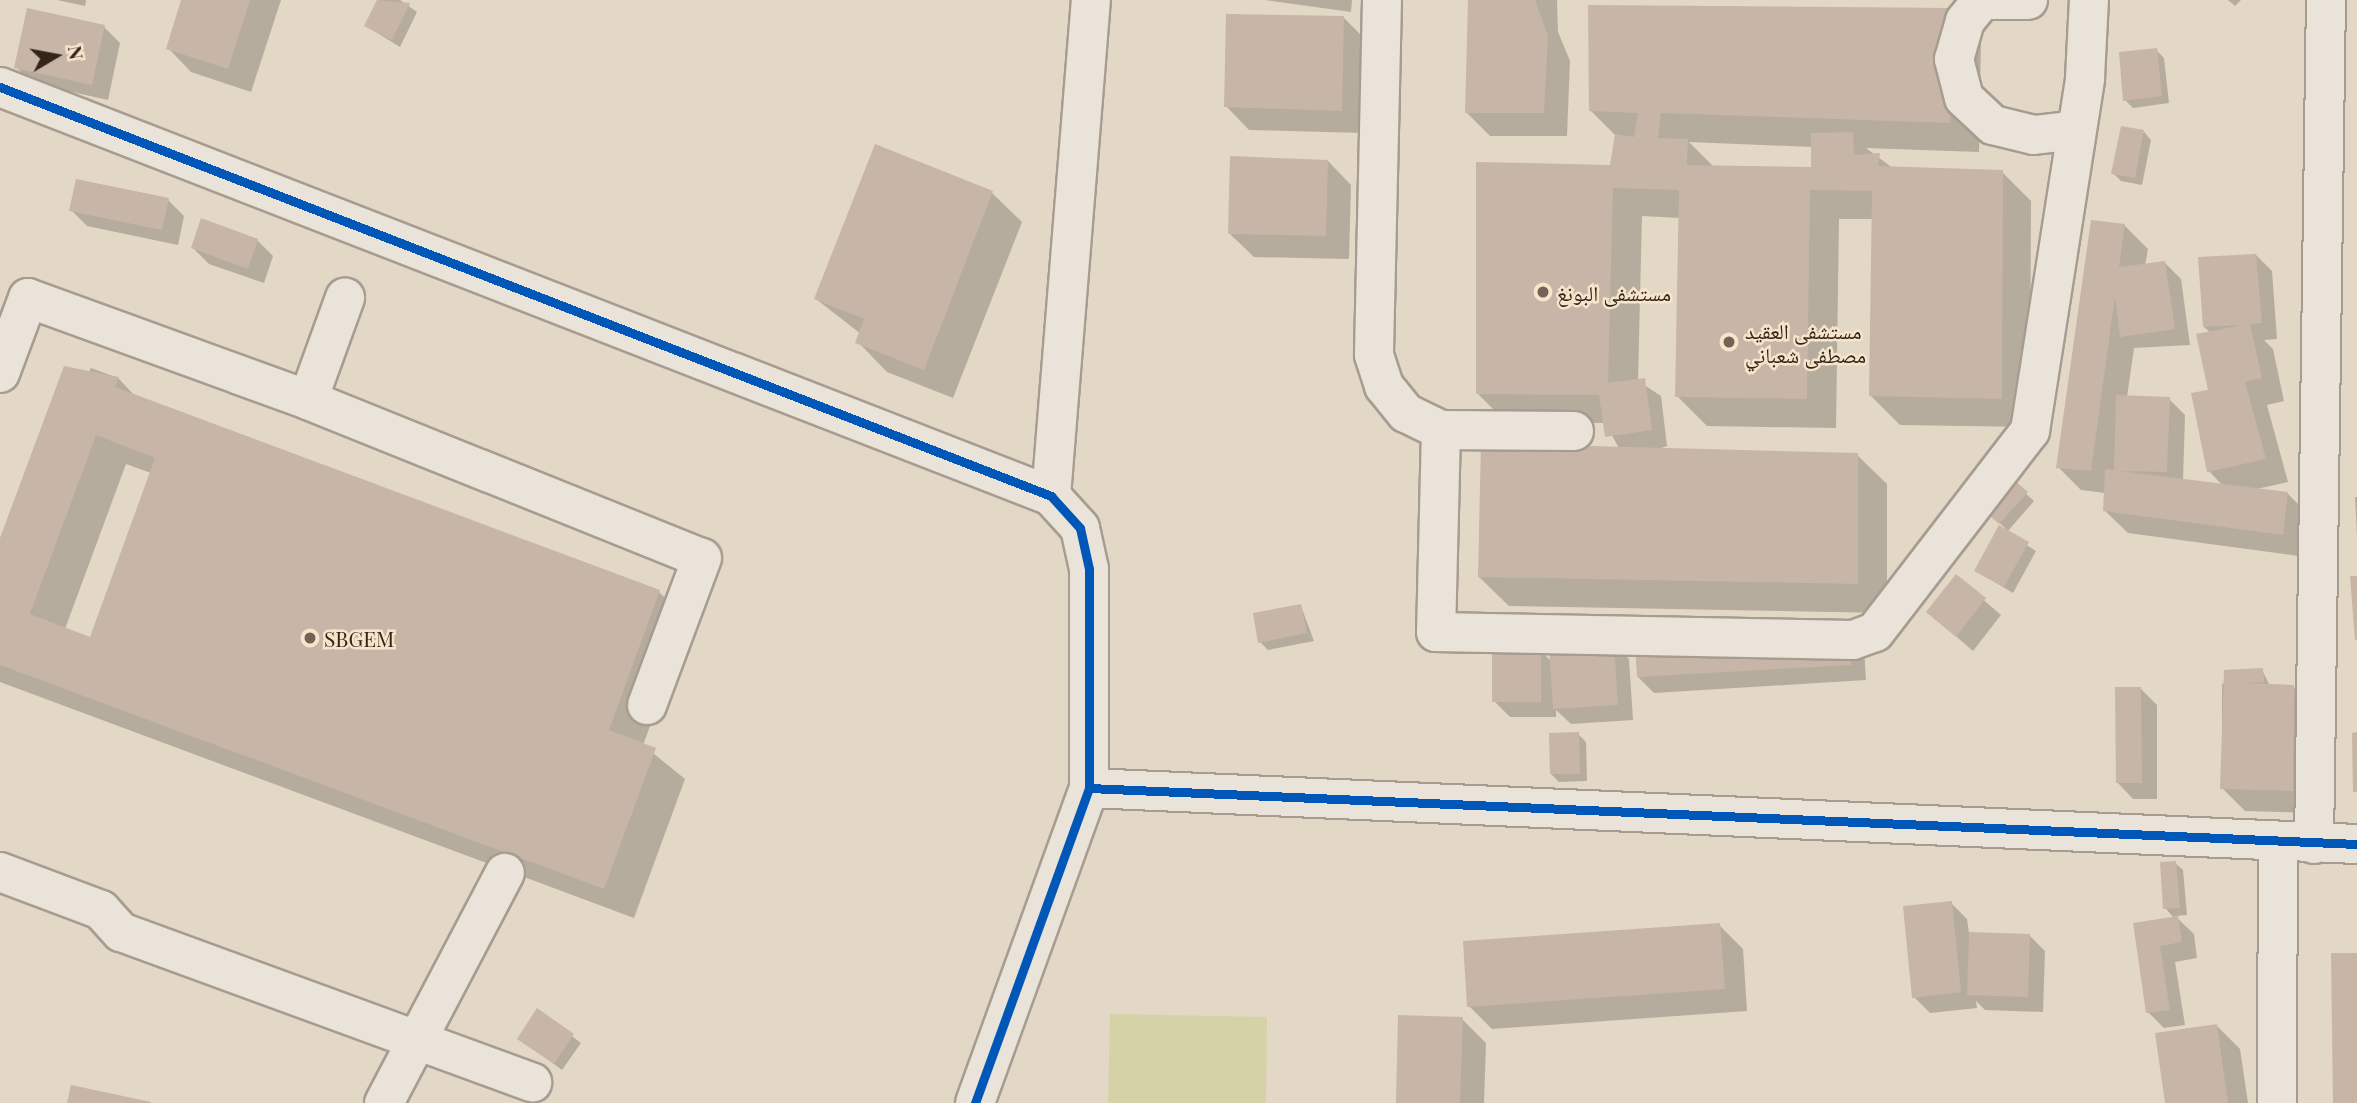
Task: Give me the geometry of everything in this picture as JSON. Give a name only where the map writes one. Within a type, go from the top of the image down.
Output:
[{"type":"street","points":[[1051,496],[1091,0]]},
{"type":"street","points":[[1382,0],[1374,355],[1384,386],[1406,413],[1441,430],[1574,431]]},
{"type":"street","points":[[2028,0],[1982,0],[1965,21],[1954,59],[1964,98],[1993,125],[2034,135],[2077,130]]},
{"type":"street","points":[[1441,430],[1436,632],[1853,640],[1875,632],[2030,431],[2077,130],[2089,0]]},
{"type":"street","points":[[2277,1103],[2296,843],[2326,0]]},
{"type":"street","points":[[0,87],[1051,496],[1080,528],[1089,569],[1089,788],[975,1103]]},
{"type":"street","points":[[4,349],[28,298],[308,400],[702,558],[647,705]]},
{"type":"street","points":[[308,400],[345,298]]},
{"type":"street","points":[[1089,788],[2357,844]]},
{"type":"street","points":[[0,872],[101,909],[121,932],[415,1044],[532,1082]]},
{"type":"street","points":[[384,1103],[505,873]]},
{"type":"shaded area","points":[[1110,1014],[1267,1017],[1266,1103],[1108,1103]]},
{"type":"building","points":[[181,0],[250,0],[228,69],[166,49]]},
{"type":"building","points":[[377,0],[410,3],[392,40],[364,26]]},
{"type":"building","points":[[1468,0],[1535,0],[1548,36],[1544,113],[1465,113]]},
{"type":"building","name":"مستشفى البونغ","points":[[1588,5],[1952,8],[1950,123],[1661,113],[1658,138],[1688,139],[1687,165],[1811,167],[1811,133],[1853,132],[1854,155],[1880,153],[1878,166],[2003,170],[2002,399],[1869,396],[1872,191],[1810,190],[1807,399],[1675,397],[1679,190],[1613,188],[1608,383],[1645,378],[1652,430],[1605,437],[1599,395],[1476,394],[1476,162],[1610,165],[1615,134],[1634,137],[1638,113],[1589,111]]},
{"type":"building","points":[[27,8],[105,25],[92,85],[14,68]]},
{"type":"building","points":[[1226,14],[1344,16],[1342,111],[1224,107]]},
{"type":"building","points":[[2157,48],[2162,96],[2123,101],[2119,52]]},
{"type":"building","points":[[2121,126],[2144,130],[2135,178],[2111,174]]},
{"type":"building","points":[[875,144],[993,191],[924,370],[855,343],[864,319],[814,299]]},
{"type":"building","points":[[1230,156],[1328,160],[1326,236],[1228,234]]},
{"type":"building","points":[[76,179],[169,198],[162,230],[69,211]]},
{"type":"building","points":[[201,218],[258,239],[248,269],[191,248]]},
{"type":"building","points":[[2091,220],[2125,224],[2119,267],[2165,261],[2175,329],[2120,337],[2115,297],[2091,471],[2056,468]]},
{"type":"building","points":[[2256,254],[2262,323],[2250,324],[2262,378],[2245,382],[2266,459],[2207,472],[2191,393],[2208,390],[2196,334],[2243,325],[2203,327],[2198,257]]},
{"type":"building","points":[[64,366],[119,377],[115,387],[660,590],[609,730],[656,748],[604,889],[0,665],[0,538]],"holes":[[[96,435],[155,458],[90,637],[30,614]]]},
{"type":"building","points":[[2116,395],[2170,397],[2167,472],[2120,471],[2288,492],[2283,535],[2103,511],[2105,469],[2114,470]]},
{"type":"building","points":[[1481,443],[1858,453],[1858,584],[1478,577]]},
{"type":"building","points":[[2006,473],[2028,492],[1999,524],[1978,505]]},
{"type":"building","points":[[1999,525],[2029,542],[2004,587],[1974,571]]},
{"type":"building","points":[[1956,574],[1986,598],[1956,637],[1926,612]]},
{"type":"building","points":[[2350,576],[2357,576],[2357,640],[2355,640]]},
{"type":"building","points":[[1301,604],[1307,633],[1258,643],[1253,613]]},
{"type":"building","points":[[1849,631],[1851,665],[1637,677],[1635,644]]},
{"type":"building","points":[[1614,641],[1618,705],[1553,709],[1549,645]]},
{"type":"building","points":[[1492,649],[1541,650],[1541,702],[1492,702]]},
{"type":"building","points":[[2263,668],[2264,682],[2248,683],[2294,685],[2293,791],[2220,789],[2224,670]]},
{"type":"building","points":[[2115,687],[2141,687],[2142,783],[2116,783]]},
{"type":"building","points":[[1579,732],[1580,774],[1550,774],[1549,733]]},
{"type":"building","points":[[2357,732],[2357,792],[2353,792],[2352,733]]},
{"type":"building","points":[[2176,861],[2180,908],[2163,909],[2160,862]]},
{"type":"building","points":[[1952,901],[1961,992],[1912,998],[1903,906]]},
{"type":"building","points":[[2178,916],[2182,942],[2160,946],[2170,1010],[2146,1013],[2133,923]]},
{"type":"building","points":[[1720,923],[1725,989],[1467,1007],[1463,941]]},
{"type":"building","points":[[1969,932],[2030,934],[2028,997],[1967,995]]},
{"type":"building","points":[[2331,953],[2357,953],[2357,1103],[2333,1103]]},
{"type":"building","points":[[537,1008],[574,1034],[554,1064],[517,1039]]},
{"type":"building","points":[[1398,1015],[1463,1017],[1460,1103],[1396,1103]]},
{"type":"building","points":[[2217,1024],[2228,1103],[2165,1103],[2155,1033]]},
{"type":"building","points":[[71,1085],[151,1102],[151,1103],[67,1103]]},
{"type":"cycle path","points":[[0,87],[1051,496],[1080,528],[1089,569],[1089,788],[975,1103]]},
{"type":"cycle path","points":[[1089,788],[2357,844]]},
{"type":"place","name":"مستشفى البونغ","points":[[1543,292]]},
{"type":"place","name":"مستشفى العقيد مصطفى شعباني","points":[[1729,342]]},
{"type":"place","name":"SBGEM","points":[[310,638]]}]
